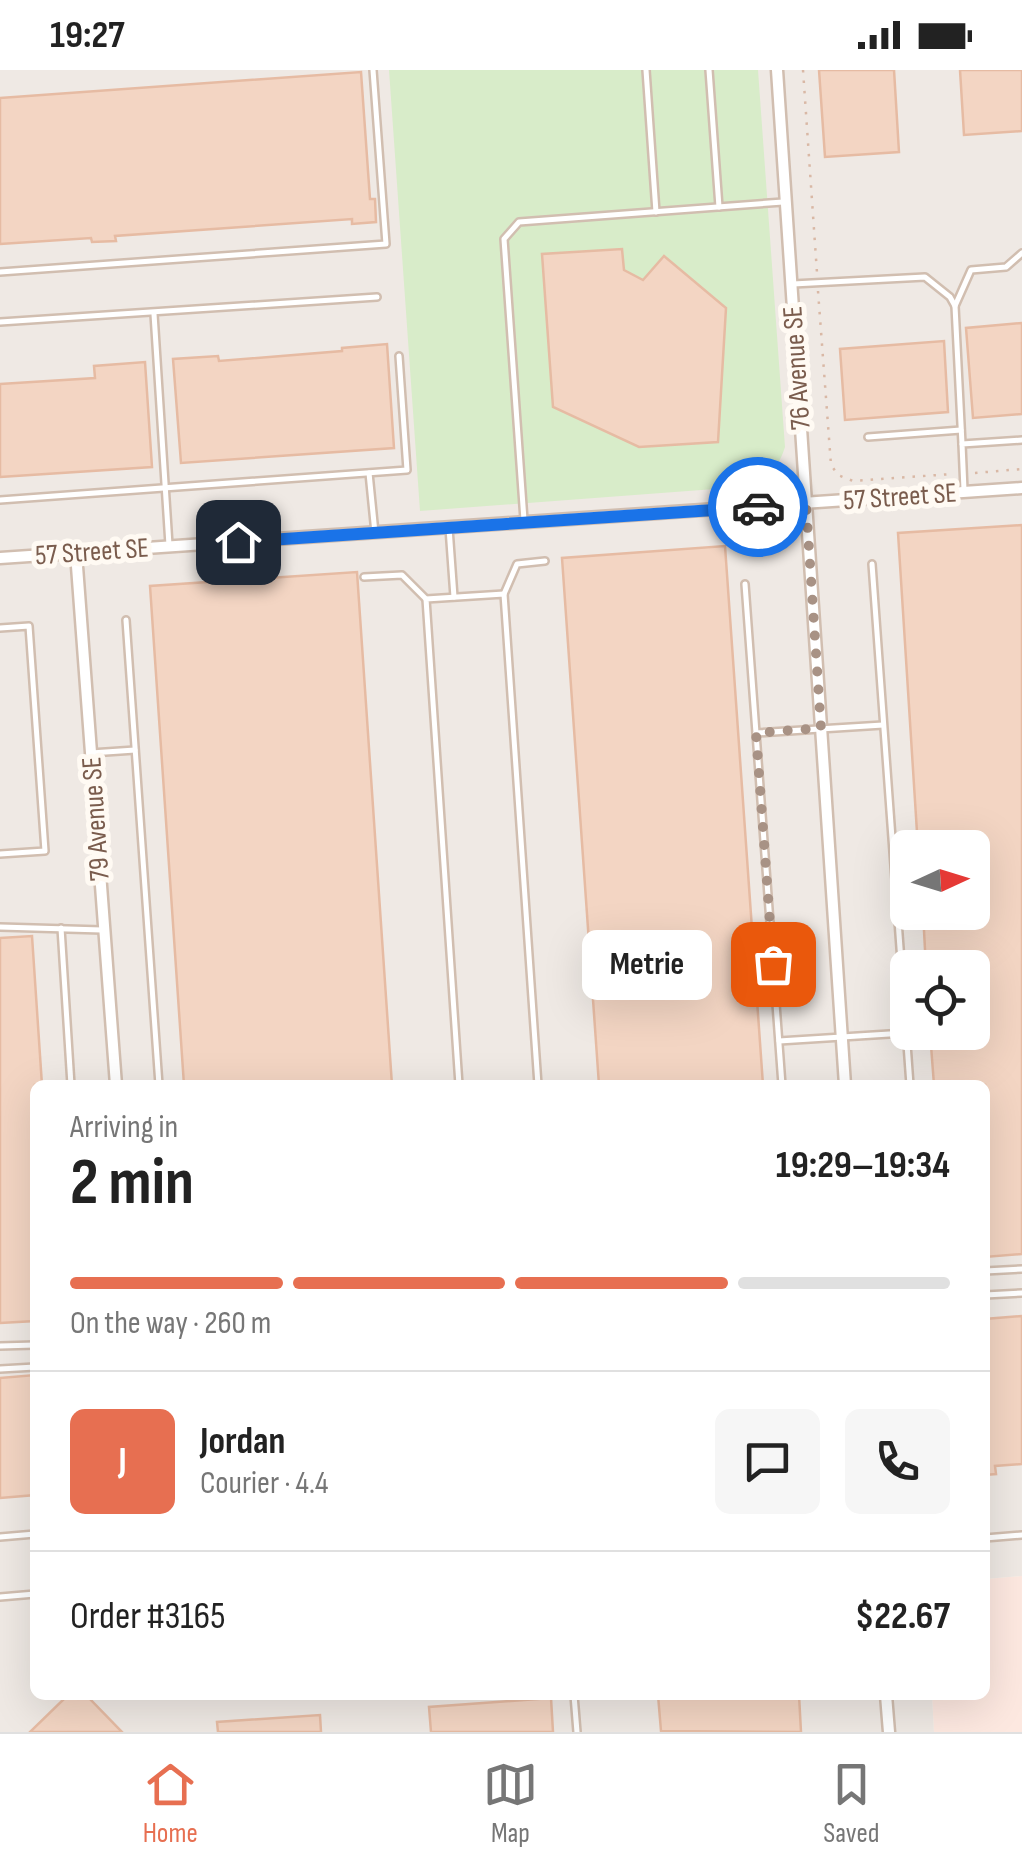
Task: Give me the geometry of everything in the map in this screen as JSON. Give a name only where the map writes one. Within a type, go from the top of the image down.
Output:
[{"type":"street","name":"76 Avenue SE","points":[[778,70],[845,1080]]},
{"type":"street","name":"57 Street SE","points":[[0,558],[1022,488]]},
{"type":"street","name":"79 Avenue SE","points":[[76,553],[116,1080]]},
{"type":"street","points":[[886,1700],[888,1732]]},
{"type":"lane","points":[[0,272],[386,244],[372,70]]},
{"type":"lane","points":[[646,70],[656,212]]},
{"type":"lane","points":[[709,70],[719,207]]},
{"type":"lane","points":[[524,523],[504,238],[519,222],[786,202]]},
{"type":"lane","points":[[954,306],[971,270],[1006,267],[1022,252]]},
{"type":"lane","points":[[792,284],[925,277],[950,297],[954,306],[964,492]]},
{"type":"lane","points":[[0,322],[377,297]]},
{"type":"lane","points":[[154,314],[169,547]]},
{"type":"lane","points":[[0,500],[407,470],[399,356]]},
{"type":"lane","points":[[868,437],[960,430]]},
{"type":"lane","points":[[962,444],[1022,440]]},
{"type":"lane","points":[[369,472],[375,533]]},
{"type":"lane","points":[[448,528],[454,597]]},
{"type":"lane","points":[[538,1080],[504,594],[517,564],[545,562]]},
{"type":"lane","points":[[872,564],[900,950]]},
{"type":"lane","points":[[364,577],[402,575],[426,599],[459,1080]]},
{"type":"lane","points":[[745,584],[782,1080]]},
{"type":"lane","points":[[426,599],[504,594]]},
{"type":"lane","points":[[126,620],[159,1080]]},
{"type":"lane","points":[[0,628],[29,626],[45,851],[0,854]]},
{"type":"lane","points":[[756,733],[884,724]]},
{"type":"lane","points":[[91,753],[136,750]]},
{"type":"lane","points":[[0,927],[104,931]]},
{"type":"lane","points":[[61,928],[71,1080]]},
{"type":"lane","points":[[779,1041],[890,1034]]},
{"type":"lane","points":[[907,1050],[910,1080]]},
{"type":"lane","points":[[990,1271],[1022,1268]]},
{"type":"lane","points":[[990,1295],[1022,1294]]},
{"type":"lane","points":[[0,1346],[30,1345]]},
{"type":"lane","points":[[0,1369],[30,1367]]},
{"type":"lane","points":[[0,1536],[30,1534]]},
{"type":"lane","points":[[990,1538],[1022,1535]]},
{"type":"lane","points":[[0,1597],[30,1594]]},
{"type":"lane","points":[[574,1700],[577,1732]]},
{"type":"path","points":[[803,70],[830,465],[838,475],[853,480],[1022,469]]},
{"type":"shaded area","points":[[0,70],[1022,70],[1022,1576],[990,1579],[990,1080],[30,1080],[30,1700],[932,1700],[934,1732],[0,1732]]},
{"type":"shaded area","points":[[1022,1576],[1022,1732],[934,1732],[932,1700],[990,1700],[990,1579]]},
{"type":"green space","points":[[389,70],[758,70],[785,447],[770,472],[728,488],[420,511]]},
{"type":"building","points":[[819,70],[894,70],[899,152],[825,157]]},
{"type":"building","points":[[960,70],[1022,70],[1022,131],[964,135]]},
{"type":"building","points":[[361,72],[370,199],[375,199],[376,222],[352,224],[352,219],[115,236],[116,241],[92,242],[91,238],[0,244],[0,98]]},
{"type":"building","points":[[622,249],[624,270],[643,280],[664,256],[726,308],[718,442],[639,447],[553,407],[542,254]]},
{"type":"building","points":[[1022,323],[1022,414],[973,418],[966,328]]},
{"type":"building","points":[[944,341],[948,412],[845,420],[840,349]]},
{"type":"building","points":[[387,344],[394,448],[181,463],[173,359],[218,356],[219,361]]},
{"type":"building","points":[[145,362],[152,467],[0,477],[0,384],[95,378],[94,366]]},
{"type":"building","points":[[1022,525],[1022,1254],[990,1257],[990,1080],[934,1080],[931,1050],[990,1050],[990,950],[925,950],[924,930],[990,930],[990,830],[917,830],[898,533]]},
{"type":"building","points":[[725,546],[763,1080],[599,1080],[562,558]]},
{"type":"building","points":[[357,572],[392,1080],[184,1080],[150,586]]},
{"type":"building","points":[[32,936],[42,1080],[30,1080],[30,1321],[0,1323],[0,938]]},
{"type":"building","points":[[1022,1316],[1022,1464],[995,1466],[996,1474],[990,1475],[990,1319]]},
{"type":"building","points":[[30,1375],[30,1495],[0,1498],[0,1378]]},
{"type":"building","points":[[63,1700],[91,1700],[122,1732],[30,1732]]},
{"type":"building","points":[[551,1700],[553,1732],[431,1732],[429,1707]]},
{"type":"building","points":[[658,1700],[799,1700],[801,1732],[661,1731]]},
{"type":"building","points":[[320,1715],[321,1732],[218,1732],[217,1722]]},
{"type":"way so far","points":[[758,507],[806,504],[821,728],[756,733],[773,964]]},
{"type":"place","name":"Metrie","points":[[773,964]]},
{"type":"route","points":[[238,542],[758,507]]}]
